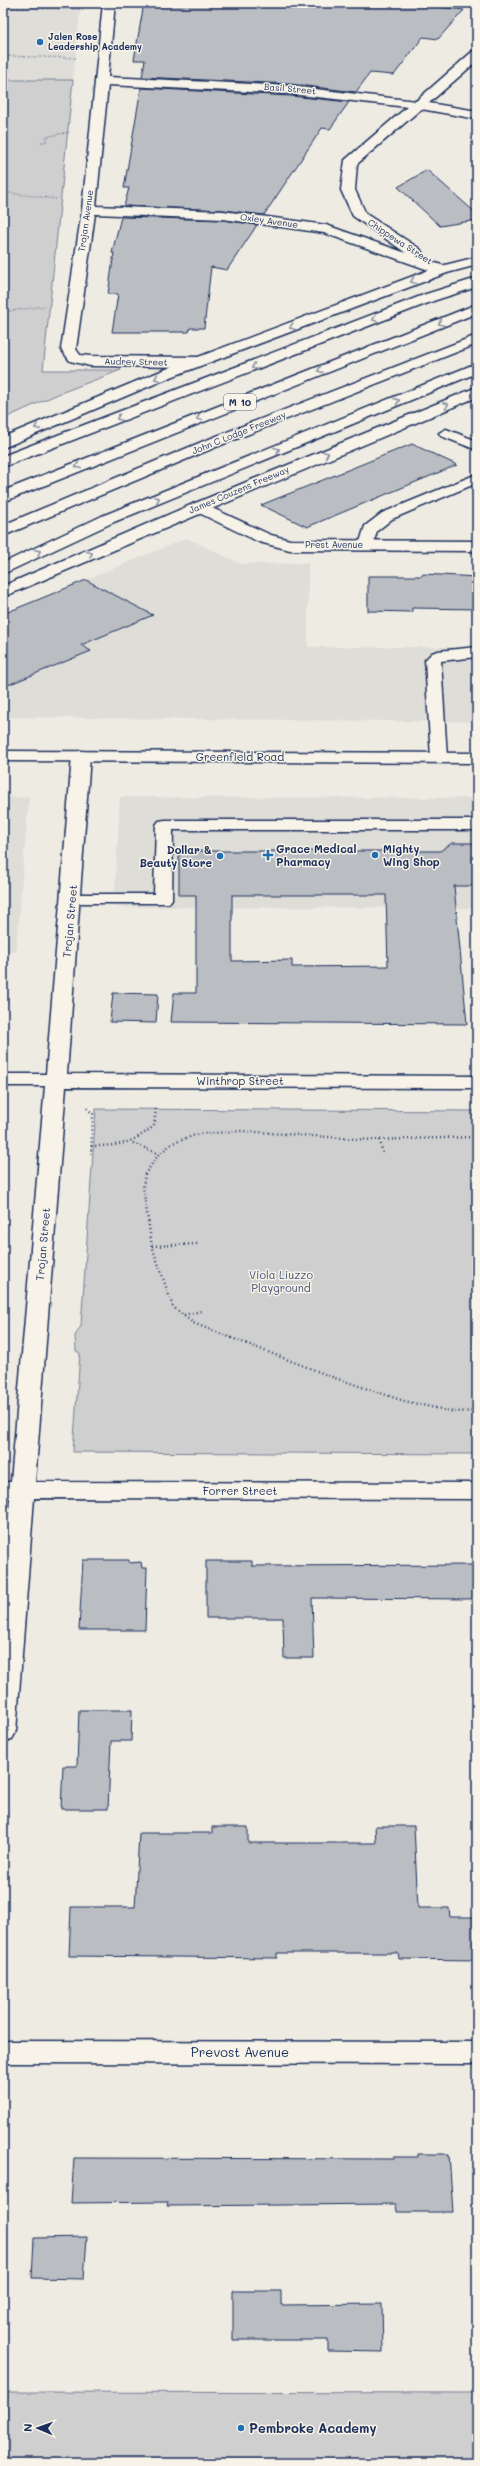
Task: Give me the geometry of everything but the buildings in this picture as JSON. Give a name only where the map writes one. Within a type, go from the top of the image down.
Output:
[{"type":"main road","points":[[102,81],[109,3]]},
{"type":"main road","name":"Chippewa Street","points":[[442,270],[360,216],[348,190],[350,163],[374,139],[438,91],[477,54]]},
{"type":"main road","name":"Basil Street","points":[[102,81],[262,87],[420,105],[477,115]]},
{"type":"main road","name":"Trojan Avenue","points":[[75,358],[68,349],[89,210],[102,81]]},
{"type":"main road","name":"Oxley Avenue","points":[[89,210],[223,215],[326,229],[442,270]]},
{"type":"main road","points":[[3,443],[74,410],[197,362],[442,270],[477,260]]},
{"type":"main road","points":[[3,462],[431,297],[477,282]]},
{"type":"main road","name":"M 10","points":[[3,497],[477,308]]},
{"type":"main road","name":"John C Lodge Freeway","points":[[3,531],[210,444],[477,339]]},
{"type":"main road","name":"Audrey Street","points":[[75,358],[90,361],[197,362]]},
{"type":"main road","points":[[3,569],[108,519],[477,368]]},
{"type":"main road","name":"James Couzens Freeway","points":[[3,592],[199,507],[477,392]]},
{"type":"main road","name":"Prest Avenue","points":[[199,507],[275,543],[290,545],[477,546]]},
{"type":"main road","name":"Greenfield Road","points":[[3,756],[477,758]]},
{"type":"main road","name":"Trojan Street","points":[[3,1732],[13,1490],[57,1080],[72,899],[81,756]]},
{"type":"main road","name":"Winthrop Street","points":[[3,1080],[477,1082]]},
{"type":"main road","name":"Forrer Street","points":[[13,1490],[477,1491]]},
{"type":"main road","name":"Prevost Avenue","points":[[3,2052],[477,2053]]},
{"type":"lane","points":[[446,433],[477,446]]},
{"type":"lane","points":[[367,545],[370,529],[387,516],[477,478]]},
{"type":"lane","points":[[439,758],[433,660],[438,656],[477,652]]},
{"type":"lane","points":[[72,899],[163,899],[165,825],[477,825]]},
{"type":"path","points":[[7,8],[87,9]]},
{"type":"path","points":[[3,56],[27,58],[82,58]]},
{"type":"path","points":[[40,142],[46,142],[46,136],[52,134],[73,132]]},
{"type":"path","points":[[3,192],[56,199]]},
{"type":"path","points":[[3,312],[53,305]]},
{"type":"path","points":[[82,1104],[93,1114],[91,1154]]},
{"type":"path","points":[[91,1146],[127,1146],[133,1143],[154,1126],[156,1104]]},
{"type":"path","points":[[477,1137],[380,1140],[242,1131],[213,1132],[184,1138],[159,1154],[145,1174],[143,1187],[152,1246],[173,1307],[193,1323],[335,1378],[404,1400],[454,1412],[477,1411]]},
{"type":"path","points":[[380,1140],[384,1154]]},
{"type":"path","points":[[133,1143],[159,1154]]},
{"type":"path","points":[[152,1246],[197,1244]]},
{"type":"path","points":[[183,1316],[201,1311]]},
{"type":"shaded area","name":"Jalen Rose Leadership Academy","points":[[3,3],[81,3],[73,80],[3,80]]},
{"type":"shaded area","points":[[187,538],[241,564],[308,563],[308,647],[477,647],[477,722],[3,717],[3,614]]},
{"type":"shaded area","points":[[29,797],[16,952],[3,952],[3,798]]},
{"type":"shaded area","points":[[120,797],[477,798],[477,908],[114,907]]},
{"type":"green space","points":[[3,80],[73,80],[43,370],[121,370],[58,394],[3,419]]},
{"type":"green space","name":"Viola Liuzzo Playground","points":[[96,1109],[477,1111],[477,1454],[73,1452],[80,1353],[76,1351],[75,1336],[81,1326]]},
{"type":"green space","name":"Pembroke Academy","points":[[8,2392],[477,2393],[477,2463],[4,2463]]},
{"type":"place","name":"Jalen Rose Leadership Academy","points":[[40,42]]},
{"type":"place","name":"Grace Medical Pharmacy","points":[[268,855]]},
{"type":"place","name":"Mighty Wing Shop","points":[[375,855]]},
{"type":"place","name":"Dollar & Beauty Store","points":[[220,856]]},
{"type":"place","name":"Pembroke Academy","points":[[241,2428]]}]
